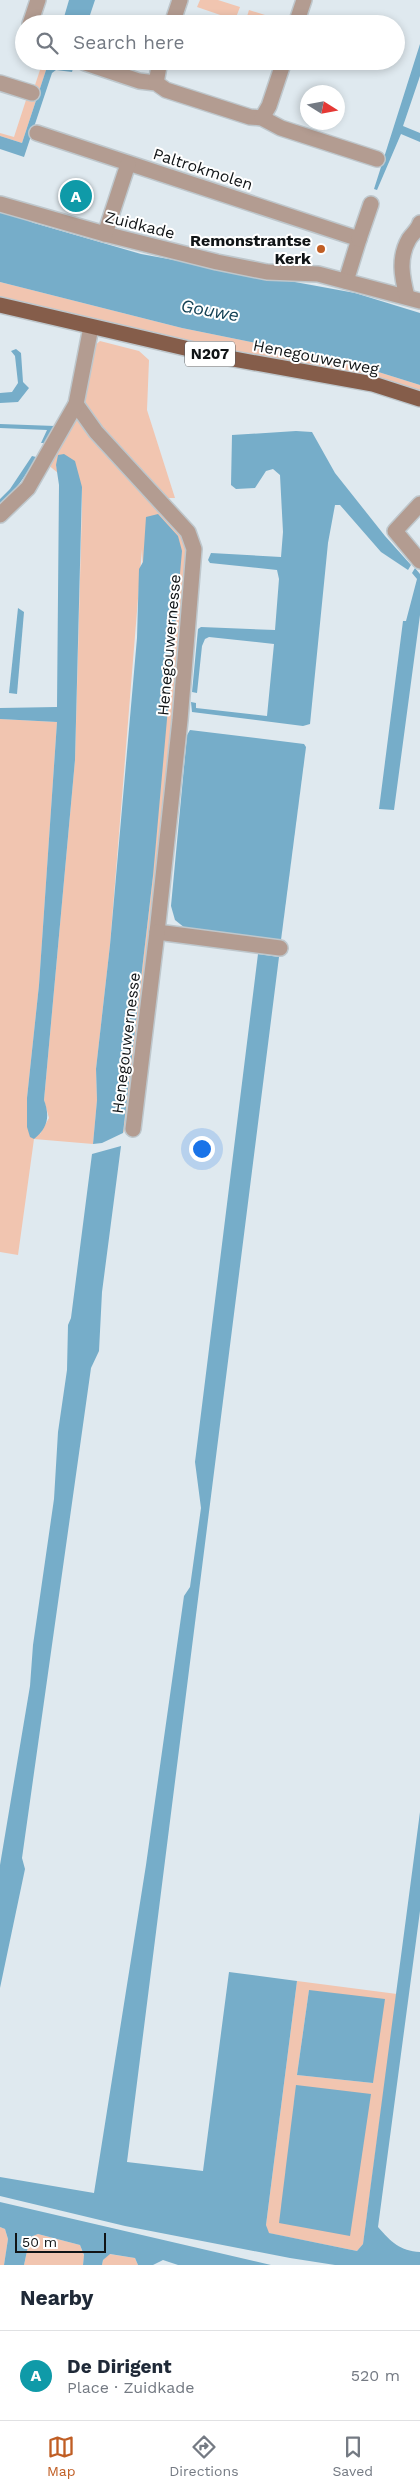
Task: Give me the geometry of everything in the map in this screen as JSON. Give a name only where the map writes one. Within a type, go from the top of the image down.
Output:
[{"type":"main road","name":"Henegouwerweg","points":[[0,305],[228,358],[373,384],[420,399]]},
{"type":"street","points":[[33,15],[38,0]]},
{"type":"street","points":[[175,15],[180,0]]},
{"type":"street","points":[[299,15],[304,0]]},
{"type":"street","points":[[106,70],[139,81],[156,83],[166,90],[250,117],[262,118],[281,128],[377,159]]},
{"type":"street","points":[[156,83],[158,70]]},
{"type":"street","points":[[262,118],[270,106],[281,70]]},
{"type":"street","points":[[0,83],[32,93]]},
{"type":"street","name":"Paltrokmolen","points":[[37,133],[359,239]]},
{"type":"street","points":[[105,234],[128,164]]},
{"type":"street","name":"Zuidkade","points":[[0,204],[105,234],[268,272],[318,274],[414,299]]},
{"type":"street","points":[[346,281],[371,204]]},
{"type":"street","points":[[414,299],[401,270],[402,259],[409,239],[418,229],[420,223]]},
{"type":"street","points":[[0,516],[28,488],[76,404],[91,327]]},
{"type":"street","name":"Henegouwernesse","points":[[76,404],[96,432],[188,532],[194,549],[180,720],[133,1129]]},
{"type":"street","points":[[420,504],[395,532],[420,561]]},
{"type":"street","points":[[157,932],[280,948]]},
{"type":"shaded area","points":[[200,0],[218,0],[240,7],[237,15],[220,15],[197,7]]},
{"type":"shaded area","points":[[249,10],[265,15],[247,15]]},
{"type":"shaded area","points":[[40,70],[46,70],[22,143],[0,136],[0,133],[14,137],[26,100],[30,100]]},
{"type":"shaded area","points":[[0,282],[182,328],[340,360],[420,385],[420,391],[338,370],[246,355],[0,298]]},
{"type":"shaded area","points":[[100,341],[139,351],[149,360],[147,410],[175,498],[164,498],[94,423],[85,404],[93,347]]},
{"type":"shaded area","points":[[72,419],[77,420],[183,535],[187,547],[160,874],[127,1127],[123,1133],[153,876],[142,549],[110,945],[96,1069],[97,1100],[93,1144],[34,1139],[18,1255],[0,1252],[0,719],[57,722],[39,985],[27,1098],[28,1111],[40,1134],[49,1118],[44,1100],[75,760],[82,507],[82,487],[56,465],[58,473],[47,464]]},
{"type":"shaded area","points":[[297,1981],[397,1994],[363,2244],[357,2251],[268,2233],[266,2225]],"holes":[[[309,1990],[373,2083],[297,2075]]]},
{"type":"shaded area","points":[[0,2227],[5,2229],[8,2239],[4,2265],[0,2265]]},
{"type":"shaded area","points":[[38,2234],[80,2245],[84,2256],[83,2265],[24,2265],[30,2237]]},
{"type":"shaded area","points":[[109,2254],[135,2258],[138,2265],[102,2265],[103,2260]]},
{"type":"water","points":[[69,0],[95,0],[90,15],[65,15]]},
{"type":"water","points":[[420,44],[420,76],[403,126],[420,133],[420,142],[401,134],[377,190],[374,189]]},
{"type":"water","points":[[46,70],[56,70],[52,73],[24,157],[0,149],[0,136],[22,143]]},
{"type":"water","points":[[56,70],[73,70],[72,72]]},
{"type":"water","name":"Gouwe","points":[[0,210],[34,223],[141,254],[355,293],[420,313],[420,385],[340,360],[182,328],[0,282]]},
{"type":"water","points":[[16,349],[21,353],[23,382],[29,388],[18,402],[0,403],[0,393],[12,392],[18,383],[15,356],[11,351]]},
{"type":"water","points":[[0,424],[55,426],[45,443],[41,443],[47,430],[0,428]]},
{"type":"water","points":[[296,431],[312,432],[335,473],[385,536],[411,565],[408,570],[381,552],[340,505],[335,505],[328,543],[310,724],[303,726],[192,712],[191,702],[196,703],[196,708],[267,716],[274,644],[209,637],[205,639],[202,646],[197,693],[192,692],[198,629],[201,627],[275,630],[279,579],[277,570],[210,563],[208,560],[211,553],[281,557],[283,532],[280,475],[273,469],[266,471],[255,488],[236,489],[231,485],[232,435]]},
{"type":"water","points":[[64,454],[75,461],[82,487],[75,760],[44,1100],[47,1116],[45,1126],[34,1139],[30,1137],[27,1127],[27,1098],[39,985],[57,722],[0,719],[0,708],[57,707],[59,485],[56,465],[58,455]]},
{"type":"water","points":[[32,456],[36,457],[24,477],[0,505],[0,499],[10,489]]},
{"type":"water","points":[[158,514],[178,536],[182,551],[153,876],[123,1133],[102,1143],[93,1144],[97,1100],[96,1069],[110,945],[137,638],[139,569],[143,562],[146,517]]},
{"type":"water","points":[[415,568],[420,574],[420,615],[394,810],[379,809],[403,621],[406,621],[417,579],[412,573]]},
{"type":"water","points":[[18,608],[24,612],[17,694],[9,693]]},
{"type":"water","points":[[190,730],[304,744],[306,747],[281,940],[185,928],[175,920],[171,906],[187,735]]},
{"type":"water","points":[[258,954],[279,957],[127,2162],[203,2171],[229,1972],[297,1981],[266,2225],[269,2233],[357,2251],[363,2244],[420,1812],[420,1911],[378,2227],[401,2248],[420,2252],[420,2265],[335,2265],[290,2258],[125,2226],[0,2196],[0,2177],[94,2193],[146,1865],[184,1596],[190,1587],[201,1508],[195,1462]]},
{"type":"water","points":[[121,1146],[102,1292],[99,1351],[91,1368],[22,1858],[25,1869],[0,1988],[0,1865],[30,1686],[33,1645],[54,1499],[58,1432],[67,1370],[68,1325],[71,1318],[92,1154]]},
{"type":"water","points":[[309,1990],[385,1999],[373,2083],[297,2075]]},
{"type":"water","points":[[296,2085],[371,2094],[350,2236],[279,2223]]},
{"type":"water","points":[[0,2202],[271,2265],[178,2265],[163,2260],[153,2265],[138,2265],[135,2258],[110,2254],[103,2260],[102,2265],[83,2265],[84,2255],[80,2245],[38,2234],[30,2237],[24,2265],[4,2265],[8,2239],[5,2229],[0,2227]]},
{"type":"place","name":"De Dirigent","points":[[76,196]]},
{"type":"place","name":"Remonstrantse Kerk","points":[[321,249]]}]
